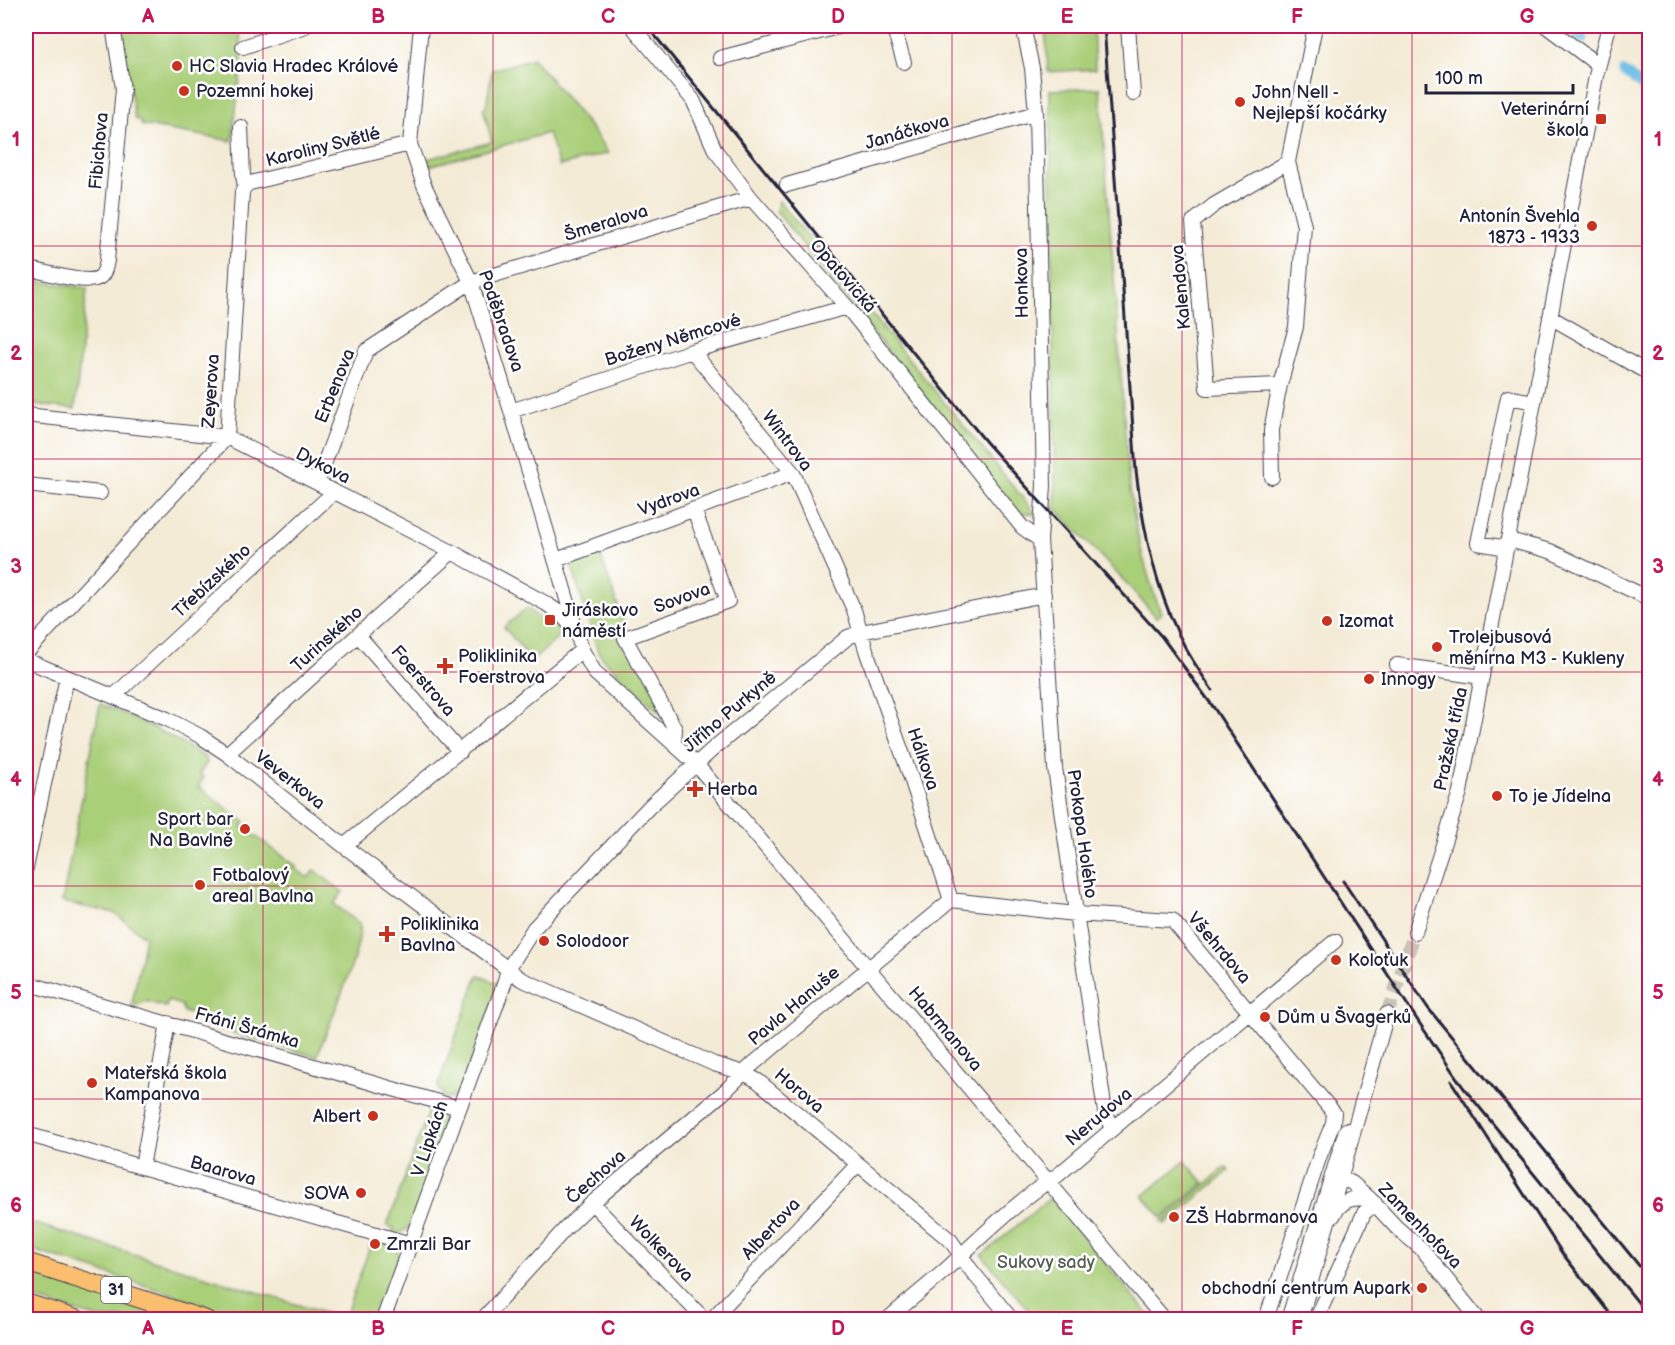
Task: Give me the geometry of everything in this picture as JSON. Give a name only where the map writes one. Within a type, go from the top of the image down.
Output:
[{"type":"main road","name":"31","points":[[26,1262],[206,1320]]},
{"type":"main road","points":[[26,1303],[80,1320]]},
{"type":"street","name":"Fibichova","points":[[26,268],[86,281],[99,278],[104,272],[123,89],[113,26]]},
{"type":"street","points":[[243,47],[305,26]]},
{"type":"street","name":"Opatovická","points":[[632,26],[693,100],[715,150],[751,198],[847,307],[1022,527],[1040,540]]},
{"type":"street","points":[[720,58],[842,26]]},
{"type":"street","points":[[893,26],[904,62]]},
{"type":"street","name":"Honkova","points":[[1023,26],[1032,68],[1036,113],[1044,486],[1040,540]]},
{"type":"street","points":[[1128,26],[1132,94]]},
{"type":"street","points":[[1272,477],[1271,430],[1280,385],[1296,327],[1304,226],[1288,162],[1315,26]]},
{"type":"street","points":[[1546,26],[1598,65]]},
{"type":"street","name":"Pražská třída","points":[[1415,932],[1460,792],[1598,65],[1609,26]]},
{"type":"street","name":"Poděbradova","points":[[418,28],[410,144],[424,185],[471,282],[512,411],[576,630]]},
{"type":"street","name":"Janáčkova","points":[[787,185],[1036,113]]},
{"type":"street","name":"Zeyerova","points":[[26,653],[227,437],[242,192],[245,186],[241,127]]},
{"type":"street","name":"Karoliny Světlé","points":[[245,186],[410,144]]},
{"type":"street","name":"Kalendova","points":[[1280,385],[1207,388],[1193,222],[1214,205],[1288,162]]},
{"type":"street","name":"Šmeralova","points":[[471,282],[751,198]]},
{"type":"street","name":"Erbenova","points":[[317,483],[366,351],[471,282]]},
{"type":"street","name":"Boženy Němcové","points":[[512,411],[692,351],[847,307]]},
{"type":"street","points":[[1550,317],[1650,374]]},
{"type":"street","name":"Wintrova","points":[[692,351],[793,473],[854,610],[861,632]]},
{"type":"street","points":[[1534,402],[1508,397],[1478,543],[1508,544],[1550,551],[1650,599]]},
{"type":"street","name":"Dykova","points":[[26,415],[227,437],[452,552],[545,603],[560,613],[576,630]]},
{"type":"street","name":"Vydrova","points":[[556,560],[793,473]]},
{"type":"street","points":[[26,485],[100,493]]},
{"type":"street","name":"Třebízského","points":[[114,696],[334,492]]},
{"type":"street","name":"Sovova","points":[[674,744],[675,729],[625,638],[728,601],[694,510]]},
{"type":"street","name":"Prokopa Holého","points":[[1040,540],[1055,768],[1105,1112],[1113,1128]]},
{"type":"street","name":"Turinského","points":[[228,754],[452,552]]},
{"type":"street","name":"Jiřího Purkyně","points":[[508,969],[534,928],[650,806],[696,764],[848,637],[861,632],[1044,595]]},
{"type":"street","points":[[576,630],[582,650],[595,673],[696,764]]},
{"type":"street","name":"Hálkova","points":[[861,632],[951,900]]},
{"type":"street","name":"Foerstrova","points":[[358,635],[460,752]]},
{"type":"street","points":[[344,846],[582,650]]},
{"type":"street","name":"Veverkova","points":[[26,660],[167,719],[200,736],[228,754],[344,846],[508,969]]},
{"type":"street","points":[[1397,665],[1482,677]]},
{"type":"street","points":[[26,868],[29,832],[67,677]]},
{"type":"street","name":"Habrmanova","points":[[696,764],[1165,1320]]},
{"type":"street","points":[[869,968],[951,900]]},
{"type":"street","name":"Všehrdova","points":[[951,900],[1075,914],[1172,920],[1334,1113],[1267,1318]]},
{"type":"street","name":"Nerudova","points":[[886,1320],[971,1244],[1335,941]]},
{"type":"street","name":"Pavla Hanuše","points":[[744,1073],[869,968]]},
{"type":"street","name":"Horova","points":[[508,969],[521,979],[692,1055],[744,1073],[758,1081],[951,1241],[1012,1320]]},
{"type":"street","name":"V Lipkách","points":[[383,1320],[508,969]]},
{"type":"street","name":"Fráni Šrámka","points":[[26,983],[459,1108]]},
{"type":"street","points":[[1300,1320],[1387,1014]]},
{"type":"street","points":[[142,1167],[168,1023]]},
{"type":"street","name":"Čechova","points":[[482,1320],[566,1228],[592,1203],[744,1073]]},
{"type":"street","points":[[1288,1320],[1326,1190],[1358,1097],[1369,1075]]},
{"type":"street","name":"Baarova","points":[[26,1134],[411,1244]]},
{"type":"street","name":"Albertova","points":[[711,1320],[858,1164]]},
{"type":"street","points":[[1326,1190],[1341,1178]]},
{"type":"street","name":"Zamenhofova","points":[[1341,1178],[1352,1183],[1373,1201],[1396,1227],[1427,1255],[1479,1320]]},
{"type":"street","points":[[1316,1320],[1364,1213],[1373,1201],[1357,1198],[1343,1202],[1325,1233]]},
{"type":"street","name":"Wolkerova","points":[[592,1203],[705,1320]]},
{"type":"green space","name":"Pozemní hokej","points":[[119,26],[239,26],[242,63],[232,141],[141,125],[141,121],[135,119]]},
{"type":"green space","points":[[1045,26],[1093,26],[1095,69],[1048,72]]},
{"type":"green space","points":[[533,58],[593,131],[608,153],[559,166],[548,133],[429,166],[427,159],[492,142],[483,108],[486,107],[492,70]]},
{"type":"green space","points":[[1100,88],[1128,472],[1140,543],[1161,613],[1157,618],[1053,506],[1055,502],[1050,90]]},
{"type":"green space","points":[[779,201],[1036,514],[1017,512],[776,211]]},
{"type":"green space","points":[[26,280],[87,288],[75,409],[26,404]]},
{"type":"green space","points":[[599,551],[626,629],[679,718],[671,723],[598,652],[570,561]]},
{"type":"green space","points":[[527,608],[547,624],[555,625],[561,635],[532,661],[504,627]]},
{"type":"green space","name":"Fotbalový areal Bavlna","points":[[100,704],[154,728],[206,758],[207,763],[199,774],[204,777],[198,786],[245,822],[242,826],[296,866],[295,868],[308,878],[314,870],[343,892],[334,904],[360,924],[359,936],[350,969],[317,1057],[208,1026],[203,1017],[184,1012],[181,1005],[168,1001],[166,1007],[146,1001],[137,1005],[132,1004],[145,937],[114,913],[62,902]]},
{"type":"green space","points":[[478,975],[499,984],[460,1092],[450,1099],[442,1096],[443,1092],[439,1091],[438,1085]]},
{"type":"green space","points":[[439,1105],[447,1111],[449,1120],[411,1226],[402,1232],[393,1233],[394,1228],[387,1226],[430,1107],[437,1109]]},
{"type":"green space","points":[[1185,1161],[1204,1183],[1162,1218],[1143,1196]]},
{"type":"green space","points":[[1226,1167],[1229,1171],[1165,1224],[1162,1221]]},
{"type":"green space","name":"Sukovy sady","points":[[1050,1198],[1152,1319],[1036,1319],[982,1255]]},
{"type":"green space","points":[[26,1221],[344,1319],[240,1319],[172,1294],[26,1248]]},
{"type":"green space","points":[[372,1241],[388,1244],[390,1241],[397,1248],[399,1257],[376,1319],[344,1319]]},
{"type":"green space","points":[[26,1268],[187,1319],[101,1319],[26,1296]]},
{"type":"waterway","points":[[1568,26],[1583,39]]},
{"type":"waterway","points":[[1624,72],[1650,92]]},
{"type":"tunnel","points":[[1387,1014],[1415,932]]},
{"type":"railway","points":[[647,26],[986,442],[1162,637],[1214,708],[1463,1087],[1650,1317]]},
{"type":"railway","points":[[1104,26],[1136,471],[1143,516],[1152,561],[1166,605],[1185,647],[1212,690]]},
{"type":"railway","points":[[1343,881],[1428,1008],[1650,1279]]},
{"type":"railway","points":[[1451,1081],[1562,1253],[1615,1320]]},
{"type":"place","name":"HC Slavia Hradec Králové","points":[[177,66]]},
{"type":"place","name":"Pozemní hokej","points":[[184,91]]},
{"type":"place","name":"John Nell - Nejlepší kočárky","points":[[1240,102]]},
{"type":"place","name":"Veterinární škola","points":[[1601,119]]},
{"type":"place","name":"Antonín Švehla 1873 - 1933","points":[[1592,226]]},
{"type":"place","name":"Jiráskovo náměstí","points":[[550,620]]},
{"type":"place","name":"Izomat","points":[[1327,621]]},
{"type":"place","name":"Trolejbusová měnírna M3 - Kukleny","points":[[1437,647]]},
{"type":"place","name":"Poliklinika Foerstrova","points":[[445,666]]},
{"type":"place","name":"Innogy","points":[[1369,679]]},
{"type":"place","name":"Herba","points":[[695,789]]},
{"type":"place","name":"To je Jídelna","points":[[1497,796]]},
{"type":"place","name":"Sport bar Na Bavlně","points":[[245,829]]},
{"type":"place","name":"Fotbalový areal Bavlna","points":[[200,885]]},
{"type":"place","name":"Poliklinika Bavlna","points":[[387,934]]},
{"type":"place","name":"Solodoor","points":[[544,941]]},
{"type":"place","name":"Koloťuk","points":[[1336,960]]},
{"type":"place","name":"Dům u Švagerků","points":[[1265,1017]]},
{"type":"place","name":"Mateřská škola Kampanova","points":[[92,1083]]},
{"type":"place","name":"Albert","points":[[373,1116]]},
{"type":"place","name":"SOVA","points":[[361,1193]]},
{"type":"place","name":"ZŠ Habrmanova","points":[[1174,1217]]},
{"type":"place","name":"Zmrzli Bar","points":[[375,1244]]},
{"type":"place","name":"obchodní centrum Aupark","points":[[1422,1288]]}]
